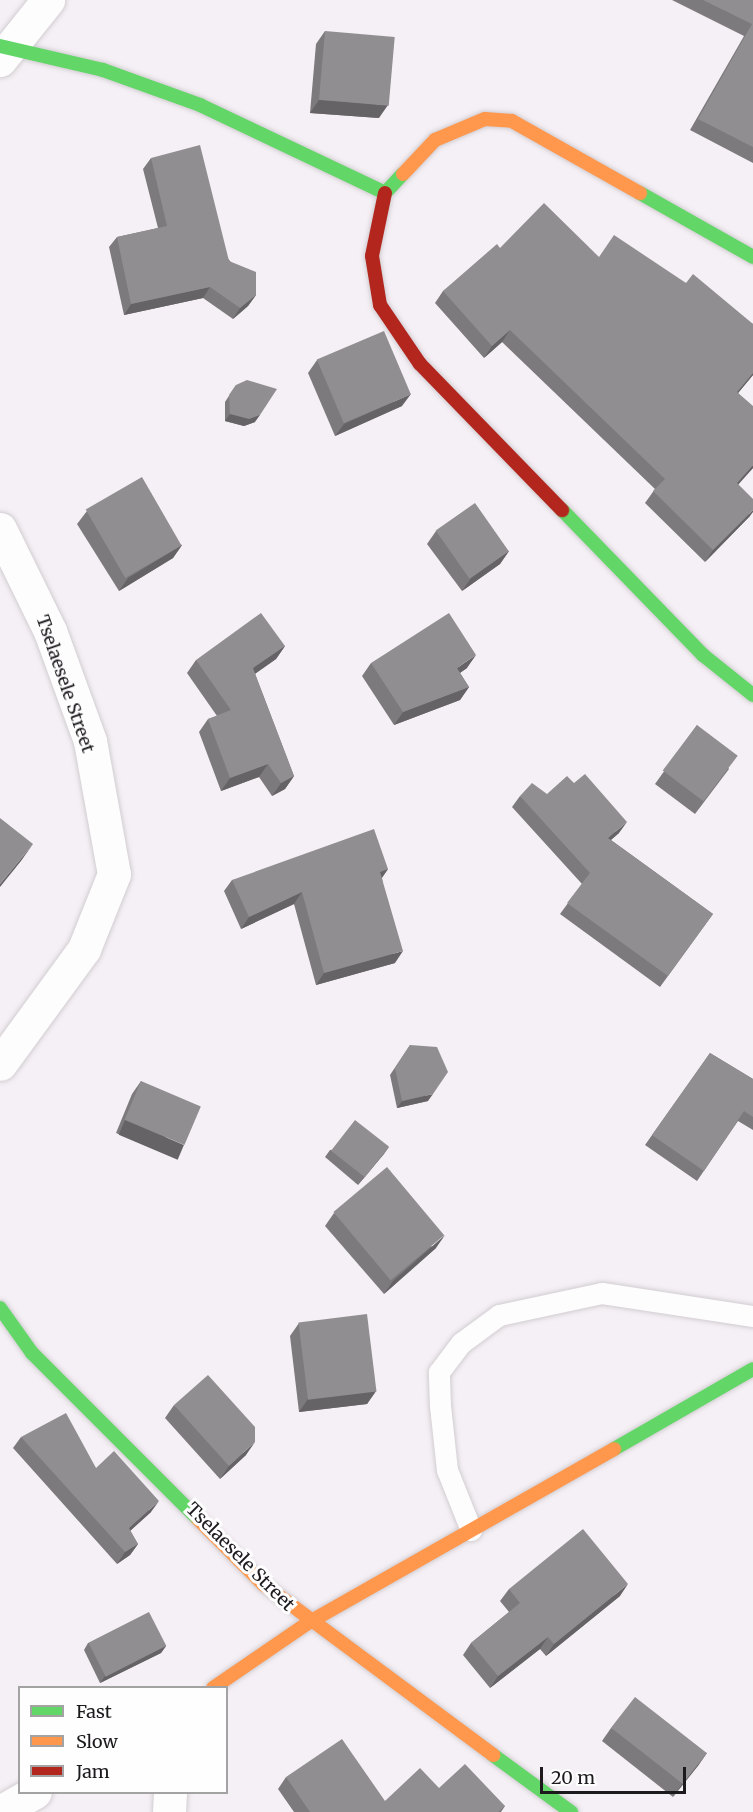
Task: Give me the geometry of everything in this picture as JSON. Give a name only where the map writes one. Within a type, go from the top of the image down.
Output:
[{"type":"street","points":[[48,0],[4,52],[103,70],[200,105],[385,193]]},
{"type":"street","points":[[753,257],[512,122],[485,119],[435,140],[385,193],[372,256],[380,305],[420,364],[703,654],[753,695]]},
{"type":"street","name":"Tselaesele Street","points":[[0,529],[50,631],[90,741],[114,874],[84,949],[0,1064]]},
{"type":"street","name":"Tselaesele Street","points":[[0,1308],[32,1353],[308,1623],[571,1812]]},
{"type":"street","points":[[216,1686],[308,1623],[753,1369]]},
{"type":"street","points":[[0,1812],[32,1794]]},
{"type":"street","points":[[169,1812],[170,1794]]},
{"type":"lane","points":[[471,1530],[447,1470],[440,1406],[439,1372],[461,1343],[500,1315],[602,1293],[753,1316]]},
{"type":"building","points":[[703,0],[753,0],[753,147],[698,119],[752,24]]},
{"type":"building","points":[[325,31],[395,37],[389,106],[319,100]]},
{"type":"building","points":[[200,145],[229,261],[256,272],[256,295],[240,308],[210,287],[131,304],[117,237],[167,226],[151,158]]},
{"type":"building","points":[[544,203],[599,257],[614,235],[686,283],[693,274],[753,324],[753,373],[737,392],[753,406],[753,465],[737,483],[753,499],[753,510],[713,550],[653,491],[665,479],[510,330],[492,346],[443,291],[497,244],[500,248]]},
{"type":"building","points":[[384,331],[411,395],[344,423],[317,360]]},
{"type":"building","points":[[247,380],[277,389],[260,415],[249,419],[230,414],[229,395],[236,385]]},
{"type":"building","points":[[142,477],[182,545],[125,578],[86,510]]},
{"type":"building","points":[[475,503],[509,551],[470,579],[436,531]]},
{"type":"building","points":[[261,613],[285,646],[253,668],[294,776],[281,783],[268,764],[230,778],[208,719],[231,710],[196,660]]},
{"type":"building","points":[[449,613],[476,655],[457,668],[469,687],[403,712],[371,663]]},
{"type":"building","points":[[697,725],[738,756],[703,801],[663,771]]},
{"type":"building","points":[[585,774],[627,822],[608,838],[713,914],[668,976],[567,903],[590,873],[520,796],[532,783],[547,794],[567,776],[574,783]]},
{"type":"building","points":[[0,818],[33,844],[0,884]]},
{"type":"building","points":[[374,829],[388,869],[380,872],[403,951],[324,973],[302,892],[249,917],[232,880]]},
{"type":"building","points":[[410,1045],[437,1047],[448,1072],[433,1094],[402,1101],[395,1068]]},
{"type":"building","points":[[710,1053],[753,1079],[753,1117],[744,1111],[704,1171],[652,1135]]},
{"type":"building","points":[[141,1081],[201,1106],[184,1145],[125,1120]]},
{"type":"building","points":[[355,1120],[389,1146],[365,1177],[331,1151]]},
{"type":"building","points":[[387,1167],[444,1235],[391,1280],[333,1212]]},
{"type":"building","points":[[367,1314],[377,1391],[308,1400],[299,1322]]},
{"type":"building","points":[[208,1375],[255,1427],[255,1442],[229,1466],[174,1405]]},
{"type":"building","points":[[66,1413],[96,1468],[114,1451],[159,1501],[129,1528],[138,1544],[125,1552],[21,1437]]},
{"type":"building","points":[[583,1529],[628,1584],[554,1644],[548,1637],[498,1676],[471,1643],[520,1603],[509,1589]]},
{"type":"building","points":[[149,1612],[166,1646],[106,1677],[88,1643]]},
{"type":"building","points":[[635,1697],[707,1753],[683,1784],[611,1728]]},
{"type":"building","points":[[342,1739],[385,1801],[420,1768],[439,1788],[465,1764],[505,1806],[498,1812],[310,1812],[286,1777]]},
{"type":"traffic: fast","points":[[0,46],[103,70],[200,105],[385,193],[403,174]]},
{"type":"traffic: fast","points":[[640,193],[753,257]]},
{"type":"traffic: fast","points":[[562,510],[703,655],[753,695]]},
{"type":"traffic: fast","points":[[0,1308],[32,1353],[198,1519]]},
{"type":"traffic: fast","points":[[614,1449],[753,1369]]},
{"type":"traffic: fast","points":[[493,1755],[571,1812]]},
{"type":"traffic: slow","points":[[403,174],[435,140],[485,119],[512,121],[640,193]]},
{"type":"traffic: slow","points":[[216,1686],[308,1623],[614,1449]]},
{"type":"traffic: slow","points":[[198,1519],[263,1584],[493,1755]]},
{"type":"traffic: jam","points":[[385,193],[372,256],[380,305],[420,364],[562,510]]}]
